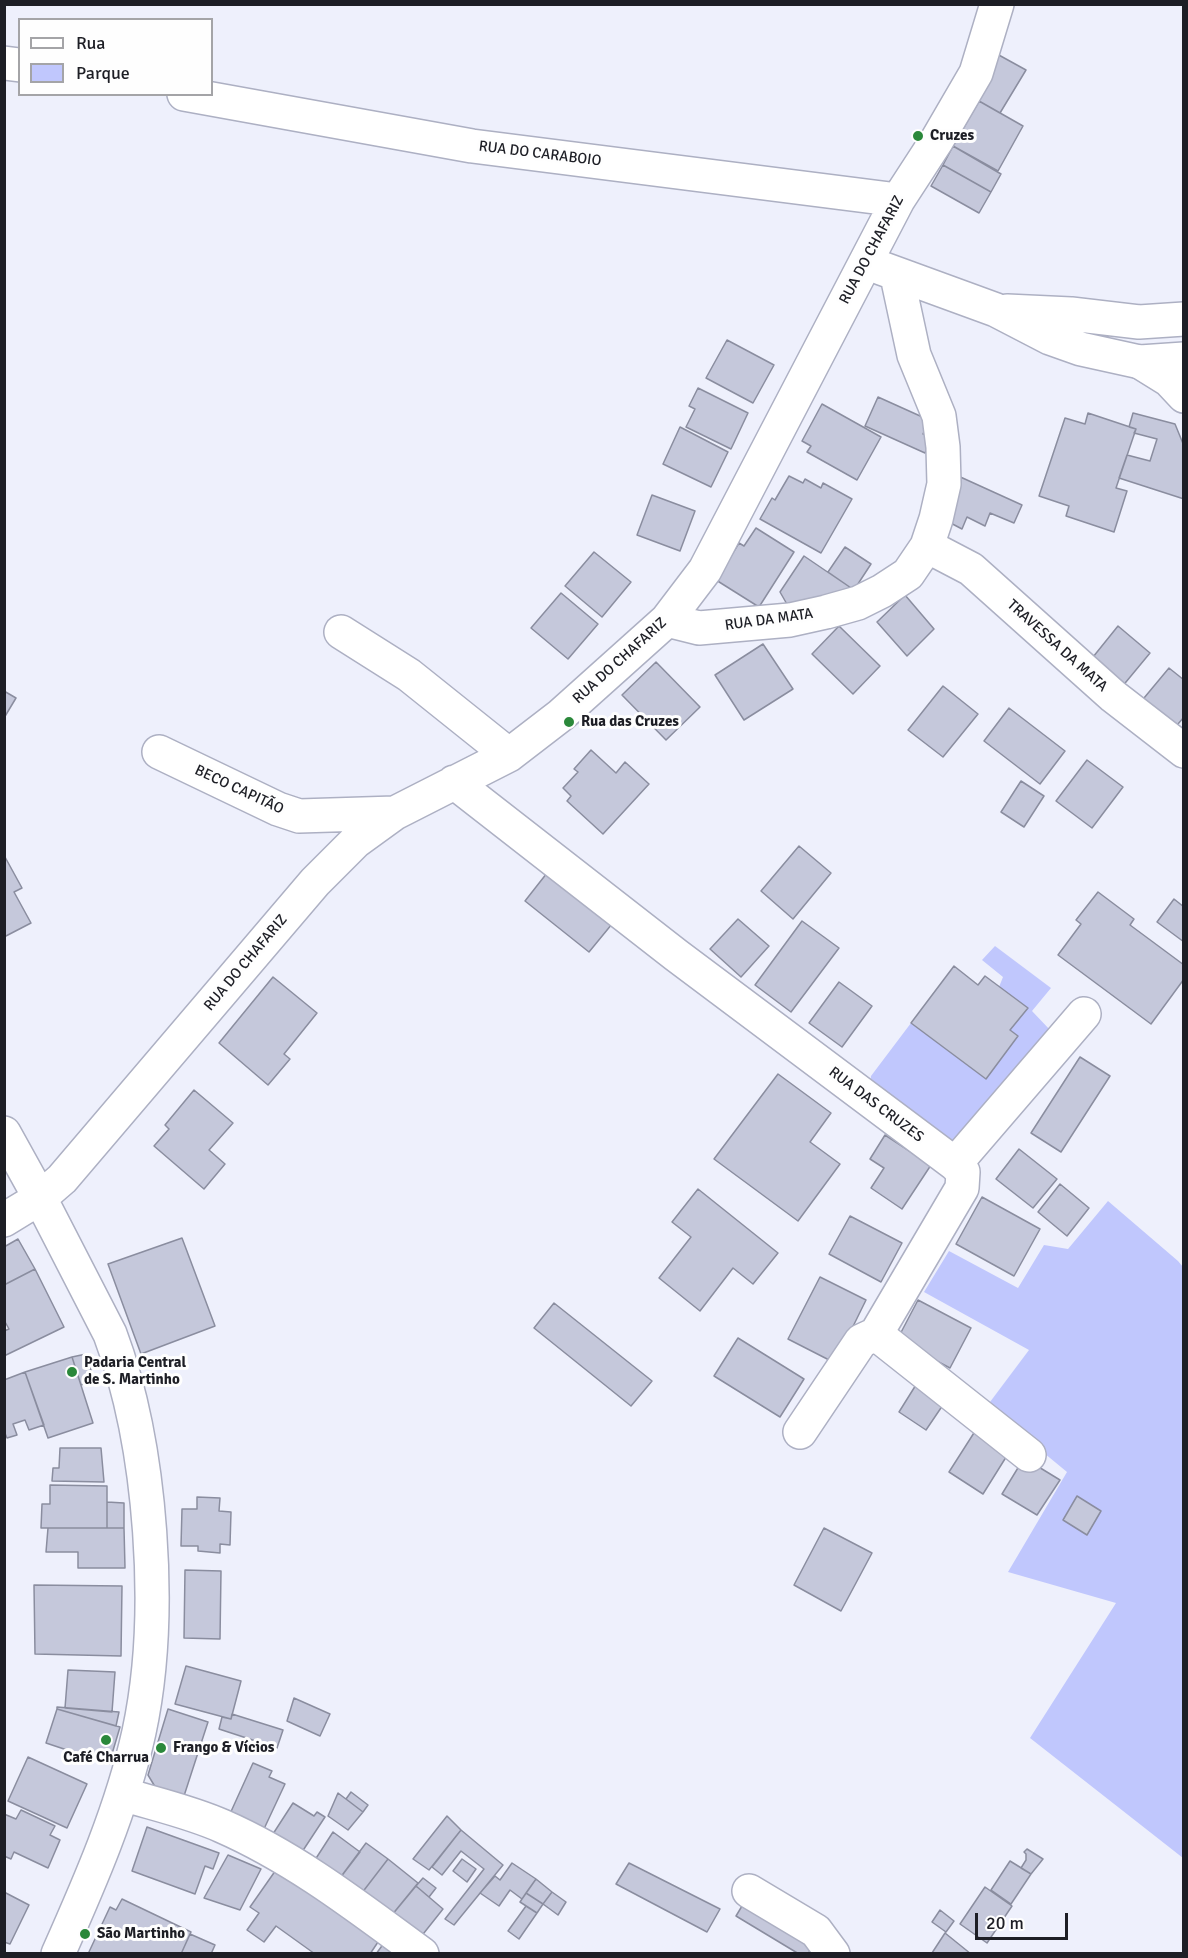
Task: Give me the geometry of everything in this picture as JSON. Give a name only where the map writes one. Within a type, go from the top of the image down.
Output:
[{"type":"main road","name":"RUA DO CHAFARIZ","points":[[4,1220],[40,1198],[62,1179],[315,882],[355,842],[395,813],[509,755],[561,715],[667,620],[705,570],[898,200],[937,140],[976,73],[997,4]]},
{"type":"main road","name":"RUA DO CARABOIO","points":[[195,96],[472,146],[898,200]]},
{"type":"main road","points":[[866,261],[897,276],[996,310],[1050,338],[1081,349],[1140,362],[1184,359]]},
{"type":"main road","name":"RUA DA MATA","points":[[667,620],[706,628],[790,620],[858,603],[908,574],[927,546],[944,484],[943,447],[939,416],[914,355],[897,276]]},
{"type":"main road","points":[[996,310],[1071,314],[1139,322],[1184,320]]},
{"type":"main road","points":[[1140,362],[1169,380],[1184,396]]},
{"type":"main road","name":"TRAVESSA DA MATA","points":[[927,546],[971,569],[1113,696],[1184,751]]},
{"type":"main road","points":[[340,632],[409,675],[509,755]]},
{"type":"main road","name":"BECO CAPITÃO","points":[[159,752],[278,809],[299,816],[395,813]]},
{"type":"main road","name":"RUA DAS CRUZES","points":[[454,782],[676,955],[955,1164]]},
{"type":"main road","points":[[800,1432],[861,1341],[876,1334],[962,1188],[963,1172],[955,1164],[1084,1014]]},
{"type":"main road","points":[[4,1133],[110,1334],[117,1354],[136,1431],[146,1493],[152,1581],[150,1668],[139,1732],[122,1794],[99,1862],[58,1953]]},
{"type":"main road","points":[[876,1334],[1029,1455]]},
{"type":"main road","points":[[122,1794],[220,1825],[277,1852],[332,1888],[422,1953]]},
{"type":"main road","points":[[749,1891],[816,1931],[833,1953]]},
{"type":"green space","points":[[995,946],[1051,988],[1032,1011],[1051,1031],[949,1144],[870,1085],[871,1076],[911,1023],[986,1079],[1018,1036],[1010,1030],[1027,1008],[999,987],[1003,977],[982,960]]},
{"type":"green space","points":[[1108,1201],[1183,1267],[1183,1858],[1030,1738],[1116,1603],[1008,1572],[1067,1472],[987,1406],[1029,1350],[924,1292],[949,1251],[1018,1288],[1044,1245],[1068,1249]]},
{"type":"building","points":[[997,54],[1026,70],[1000,113],[979,101]]},
{"type":"building","points":[[979,101],[1023,126],[998,171],[953,146]]},
{"type":"building","points":[[953,146],[1001,174],[991,192],[943,165]]},
{"type":"building","points":[[943,165],[991,192],[979,213],[931,186]]},
{"type":"building","points":[[727,340],[774,365],[753,403],[706,378]]},
{"type":"building","points":[[698,388],[748,413],[731,449],[686,427],[695,409],[689,406]]},
{"type":"building","points":[[878,397],[929,420],[923,434],[932,437],[925,453],[865,426]]},
{"type":"building","points":[[822,404],[881,437],[857,480],[807,452],[811,446],[802,441]]},
{"type":"building","points":[[1088,413],[1136,429],[1116,488],[1127,491],[1114,532],[1066,516],[1069,506],[1039,496],[1065,418],[1085,424]]},
{"type":"building","points":[[1133,413],[1175,424],[1184,446],[1184,499],[1119,478],[1127,455],[1150,461],[1157,439],[1134,433],[1136,429],[1129,427]]},
{"type":"building","points":[[680,427],[728,452],[711,487],[663,464]]},
{"type":"building","points":[[956,475],[1022,505],[1014,523],[990,513],[985,526],[967,517],[962,529],[943,519]]},
{"type":"building","points":[[789,476],[803,483],[805,479],[821,488],[823,483],[852,499],[821,553],[760,519],[772,498],[775,500]]},
{"type":"building","points":[[652,495],[695,511],[680,551],[637,535]]},
{"type":"building","points":[[756,528],[794,552],[759,607],[716,580],[739,543],[744,546]]},
{"type":"building","points":[[845,547],[871,564],[854,590],[828,572]]},
{"type":"building","points":[[594,552],[631,582],[602,617],[565,586]]},
{"type":"building","points":[[804,556],[854,590],[792,613],[780,592]]},
{"type":"building","points":[[561,593],[598,624],[568,659],[531,628]]},
{"type":"building","points":[[905,595],[934,629],[907,656],[877,622]]},
{"type":"building","points":[[839,626],[880,666],[853,694],[812,654]]},
{"type":"building","points":[[1118,626],[1150,653],[1121,688],[1089,662]]},
{"type":"building","points":[[763,644],[793,689],[744,720],[715,675]]},
{"type":"building","points":[[656,662],[700,707],[666,740],[622,695]]},
{"type":"building","points":[[1169,668],[1184,680],[1184,717],[1172,731],[1139,704]]},
{"type":"building","points":[[943,686],[978,714],[943,757],[908,730]]},
{"type":"building","points":[[4,691],[16,698],[4,718]]},
{"type":"building","points":[[1009,708],[1065,751],[1040,784],[984,741]]},
{"type":"building","points":[[591,750],[616,773],[625,762],[649,784],[603,834],[567,801],[571,796],[563,788],[578,772],[574,769]]},
{"type":"building","points":[[1087,760],[1123,787],[1092,828],[1056,801]]},
{"type":"building","points":[[1021,781],[1044,796],[1024,827],[1001,812]]},
{"type":"building","points":[[799,846],[831,873],[793,919],[761,891]]},
{"type":"building","points":[[5,857],[22,888],[14,892],[31,923],[4,937]]},
{"type":"building","points":[[547,873],[612,924],[589,952],[525,901]]},
{"type":"building","points":[[1098,892],[1134,919],[1130,925],[1184,965],[1184,979],[1151,1024],[1058,955],[1081,924],[1076,920]]},
{"type":"building","points":[[1174,899],[1184,907],[1184,942],[1157,922]]},
{"type":"building","points":[[738,919],[769,946],[741,977],[710,949]]},
{"type":"building","points":[[802,921],[839,948],[791,1012],[755,985]]},
{"type":"building","points":[[954,966],[978,985],[985,976],[1028,1008],[1010,1030],[1018,1036],[986,1079],[911,1023]]},
{"type":"building","points":[[273,977],[317,1013],[284,1054],[290,1059],[268,1085],[219,1043]]},
{"type":"building","points":[[839,982],[872,1006],[842,1047],[809,1023]]},
{"type":"building","points":[[1080,1057],[1110,1076],[1061,1152],[1031,1133]]},
{"type":"building","points":[[778,1074],[831,1113],[810,1142],[840,1164],[798,1221],[714,1159]]},
{"type":"building","points":[[194,1090],[233,1123],[209,1150],[225,1164],[204,1189],[154,1146],[169,1129],[165,1125]]},
{"type":"building","points":[[885,1135],[931,1165],[902,1209],[871,1188],[884,1168],[870,1159]]},
{"type":"building","points":[[1019,1149],[1057,1179],[1033,1208],[996,1179]]},
{"type":"building","points":[[1060,1184],[1089,1208],[1067,1236],[1038,1212]]},
{"type":"building","points":[[698,1189],[778,1253],[753,1284],[733,1268],[700,1311],[659,1278],[691,1237],[672,1222]]},
{"type":"building","points":[[982,1197],[1040,1229],[1014,1276],[956,1244]]},
{"type":"building","points":[[850,1216],[902,1243],[881,1282],[829,1254]]},
{"type":"building","points":[[182,1238],[215,1326],[141,1354],[108,1264]]},
{"type":"building","points":[[18,1239],[35,1269],[4,1285],[4,1247]]},
{"type":"building","points":[[35,1269],[64,1327],[4,1356],[4,1331],[9,1329],[4,1320],[4,1285]]},
{"type":"building","points":[[820,1277],[866,1300],[835,1363],[788,1339]]},
{"type":"building","points":[[918,1300],[971,1328],[950,1368],[897,1340]]},
{"type":"building","points":[[554,1303],[652,1381],[631,1406],[534,1328]]},
{"type":"building","points":[[738,1338],[804,1379],[780,1417],[714,1376]]},
{"type":"building","points":[[86,1354],[94,1380],[81,1385],[72,1357]]},
{"type":"building","points":[[72,1357],[93,1423],[48,1438],[25,1372]]},
{"type":"building","points":[[25,1372],[44,1425],[29,1430],[25,1420],[13,1424],[17,1435],[7,1438],[4,1431],[4,1380]]},
{"type":"building","points":[[919,1380],[947,1399],[926,1430],[899,1412]]},
{"type":"building","points":[[979,1425],[1013,1446],[983,1494],[949,1472]]},
{"type":"building","points":[[60,1448],[101,1448],[104,1482],[52,1481],[53,1468],[59,1468]]},
{"type":"building","points":[[1024,1458],[1060,1480],[1037,1515],[1002,1494]]},
{"type":"building","points":[[50,1485],[107,1486],[107,1528],[41,1528],[42,1504],[50,1504]]},
{"type":"building","points":[[1077,1496],[1101,1511],[1087,1535],[1063,1520]]},
{"type":"building","points":[[197,1497],[220,1498],[219,1511],[231,1512],[230,1545],[220,1544],[220,1553],[198,1551],[198,1546],[181,1546],[182,1509],[197,1509]]},
{"type":"building","points":[[107,1502],[124,1503],[124,1528],[107,1528]]},
{"type":"building","points":[[48,1528],[124,1528],[125,1568],[78,1568],[78,1552],[46,1552]]},
{"type":"building","points":[[824,1528],[872,1553],[841,1611],[794,1585]]},
{"type":"building","points":[[185,1570],[221,1571],[220,1639],[184,1638]]},
{"type":"building","points":[[34,1585],[122,1586],[121,1656],[35,1654]]},
{"type":"building","points":[[186,1666],[241,1681],[231,1719],[175,1704]]},
{"type":"building","points":[[68,1670],[115,1672],[112,1712],[65,1708]]},
{"type":"building","points":[[294,1698],[330,1714],[320,1736],[287,1721]]},
{"type":"building","points":[[57,1707],[119,1712],[116,1726],[57,1709]]},
{"type":"building","points":[[57,1709],[120,1727],[109,1764],[46,1743]]},
{"type":"building","points":[[168,1709],[208,1722],[183,1799],[157,1790],[148,1775]]},
{"type":"building","points":[[232,1714],[283,1730],[277,1748],[219,1729],[222,1717],[231,1719]]},
{"type":"building","points":[[28,1757],[87,1784],[67,1828],[8,1801]]},
{"type":"building","points":[[253,1763],[272,1771],[269,1777],[285,1784],[263,1831],[229,1816]]},
{"type":"building","points":[[351,1792],[368,1805],[363,1812],[346,1799]]},
{"type":"building","points":[[338,1793],[363,1812],[348,1830],[328,1816]]},
{"type":"building","points":[[293,1803],[314,1816],[317,1812],[325,1817],[300,1855],[271,1837]]},
{"type":"building","points":[[21,1810],[55,1826],[50,1835],[60,1840],[48,1868],[14,1852],[11,1859],[4,1856],[4,1814],[16,1819]]},
{"type":"building","points":[[447,1816],[461,1830],[429,1870],[413,1859]]},
{"type":"building","points":[[147,1827],[219,1853],[213,1869],[205,1866],[195,1894],[132,1871]]},
{"type":"building","points":[[461,1830],[503,1865],[454,1925],[445,1919],[484,1869],[461,1851],[442,1875],[432,1867]]},
{"type":"building","points":[[333,1832],[360,1852],[337,1882],[313,1863]]},
{"type":"building","points":[[366,1843],[388,1859],[358,1898],[337,1882]]},
{"type":"building","points":[[1027,1849],[1043,1859],[1031,1874],[1021,1868],[1026,1860],[1024,1852]]},
{"type":"building","points":[[228,1855],[261,1869],[240,1910],[204,1898]]},
{"type":"building","points":[[388,1859],[418,1883],[387,1921],[358,1898]]},
{"type":"building","points":[[462,1859],[476,1869],[467,1882],[453,1871]]},
{"type":"building","points":[[1010,1861],[1031,1874],[1011,1904],[991,1890]]},
{"type":"building","points":[[512,1863],[536,1879],[522,1899],[510,1890],[499,1906],[480,1893],[495,1876],[500,1880]]},
{"type":"building","points":[[629,1863],[720,1909],[707,1932],[616,1884]]},
{"type":"building","points":[[278,1867],[380,1939],[370,1954],[315,1954],[276,1926],[264,1942],[247,1930],[259,1913],[250,1907]]},
{"type":"building","points":[[423,1878],[436,1888],[429,1897],[416,1886]]},
{"type":"building","points":[[536,1879],[552,1892],[543,1904],[526,1893]]},
{"type":"building","points":[[416,1886],[443,1909],[416,1943],[387,1921]]},
{"type":"building","points":[[985,1887],[1012,1906],[987,1943],[960,1924]]},
{"type":"building","points":[[4,1892],[29,1905],[10,1944],[4,1942]]},
{"type":"building","points":[[552,1892],[566,1902],[558,1915],[543,1904]]},
{"type":"building","points":[[526,1893],[543,1904],[537,1913],[520,1902]]},
{"type":"building","points":[[122,1899],[191,1932],[181,1954],[88,1954],[110,1907],[116,1910]]},
{"type":"building","points":[[745,1901],[815,1943],[808,1954],[799,1954],[736,1916]]},
{"type":"building","points":[[526,1906],[537,1913],[519,1939],[508,1931]]},
{"type":"building","points":[[940,1910],[954,1921],[946,1932],[932,1922]]},
{"type":"building","points":[[945,1933],[971,1954],[932,1953]]},
{"type":"building","points":[[190,1934],[215,1945],[211,1954],[181,1954]]},
{"type":"building","points":[[384,1943],[400,1954],[376,1954]]},
{"type":"place","name":"Cruzes","points":[[918,136]]},
{"type":"place","name":"Rua das Cruzes","points":[[569,722]]},
{"type":"place","name":"Padaria Central de S. Martinho","points":[[72,1372]]},
{"type":"place","name":"Café Charrua","points":[[106,1740]]},
{"type":"place","name":"Frango & Vícios","points":[[161,1748]]},
{"type":"place","name":"São Martinho","points":[[85,1934]]}]
